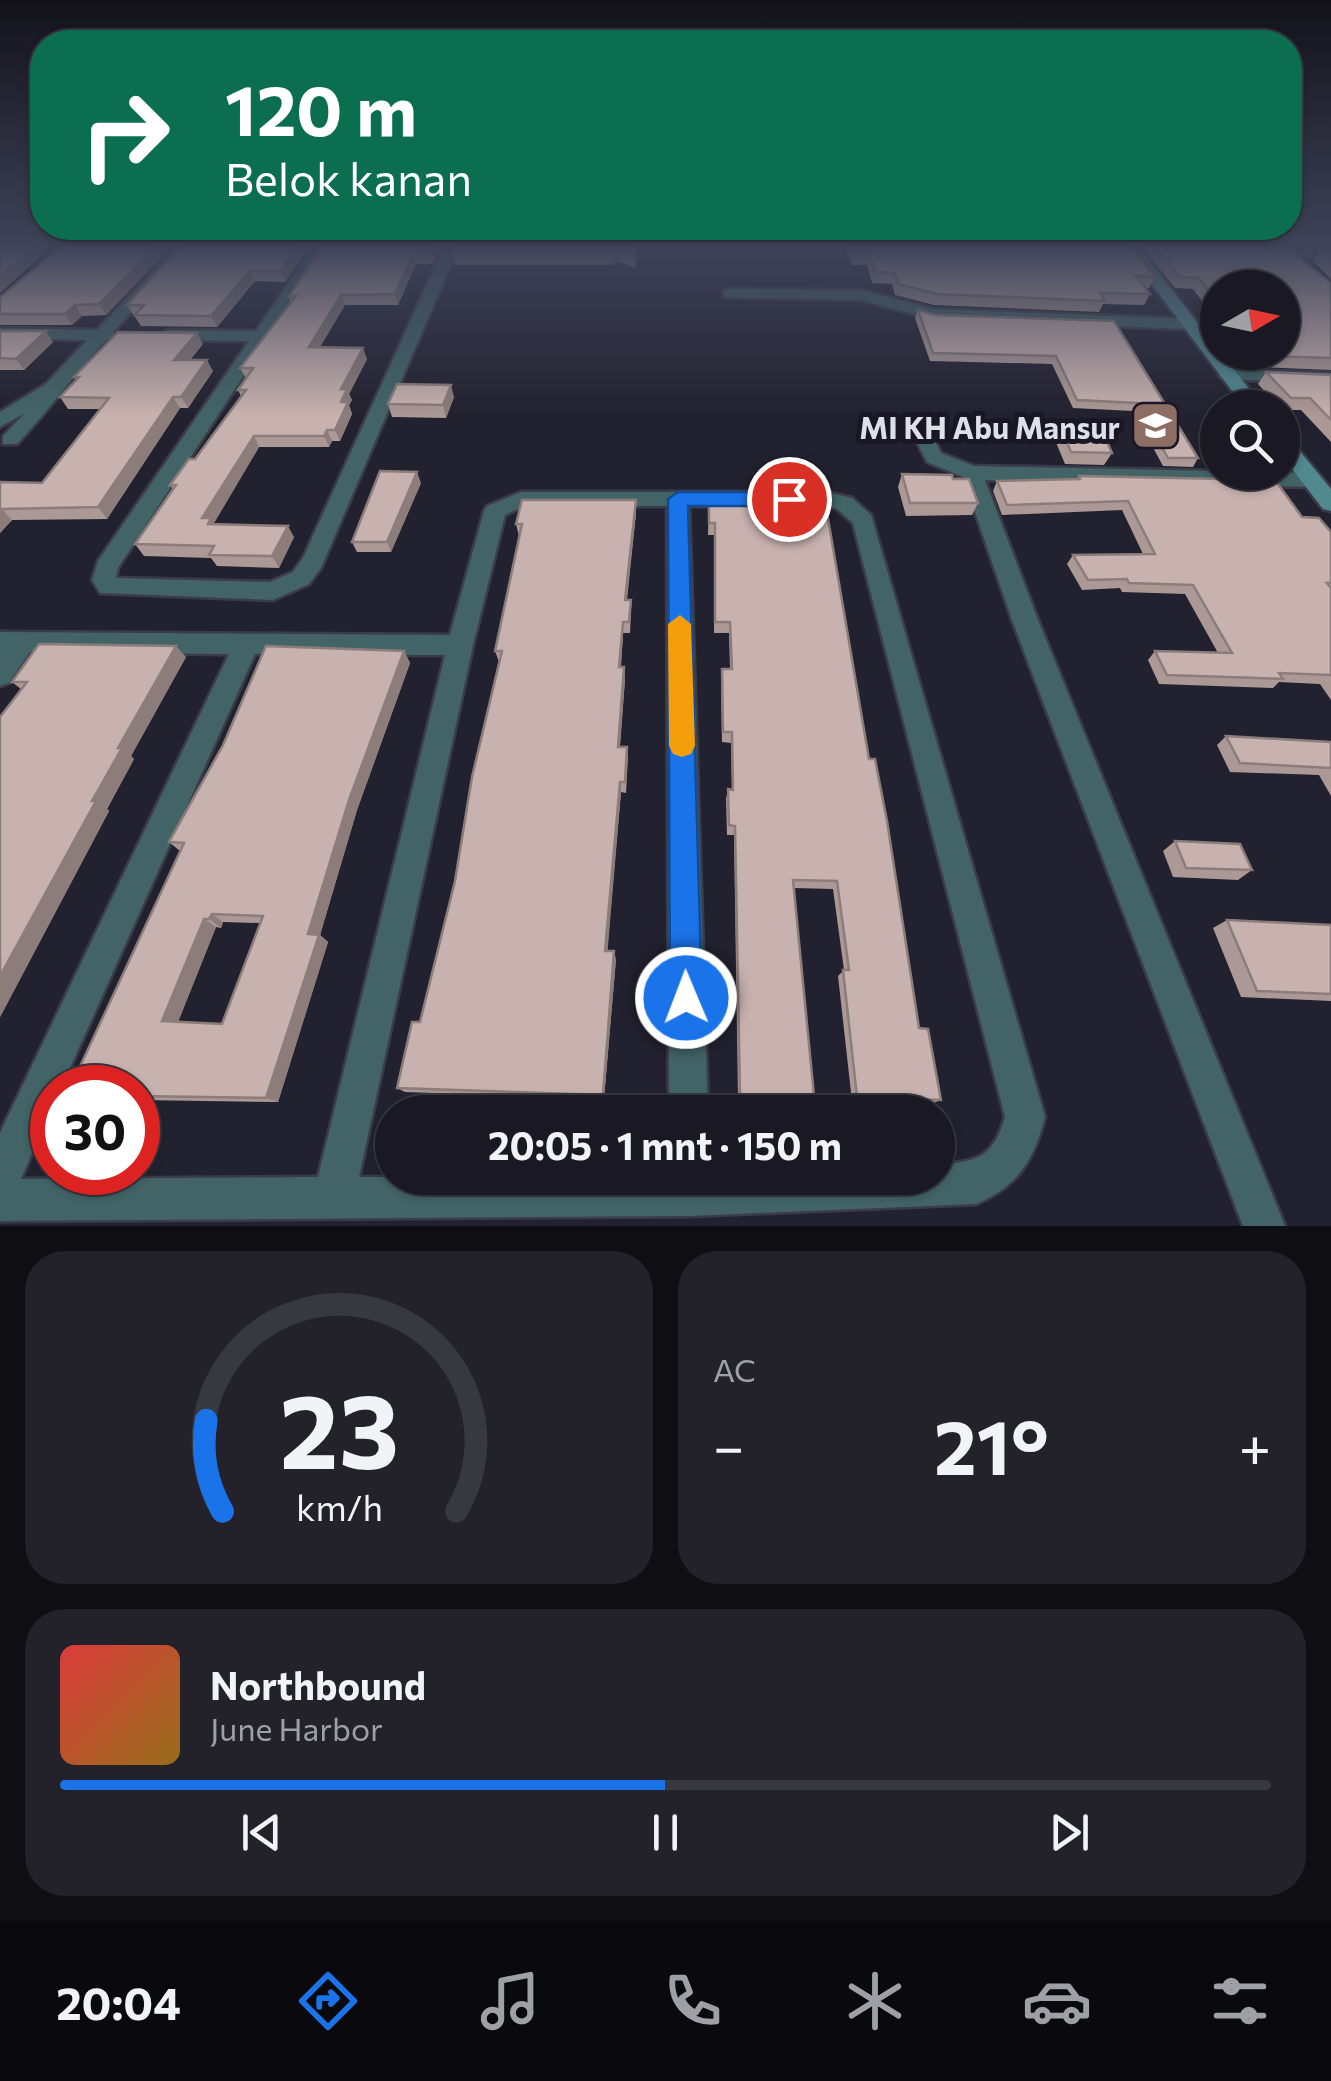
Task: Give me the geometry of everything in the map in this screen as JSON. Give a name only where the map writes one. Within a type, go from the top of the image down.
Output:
[{"type":"main road","points":[[1174,302],[1240,390]]},
{"type":"main road","points":[[1300,463],[1330,501]]},
{"type":"street","points":[[0,460],[10,452],[3,433],[50,398],[53,387],[130,302]]},
{"type":"street","points":[[285,302],[106,566],[104,580],[109,587],[273,591],[301,578],[313,562],[427,302]]},
{"type":"street","points":[[891,302],[933,314],[1191,324]]},
{"type":"street","points":[[0,333],[263,336]]},
{"type":"street","points":[[1228,375],[1331,378]]},
{"type":"street","points":[[921,430],[936,462],[972,474],[1314,480]]},
{"type":"street","points":[[972,474],[1025,620],[1264,1226]]},
{"type":"street","points":[[334,1197],[491,522],[495,511],[507,502],[521,499],[826,499],[844,503],[863,520],[1025,1117],[1015,1155],[1002,1169],[976,1183],[955,1183]]},
{"type":"street","points":[[678,499],[688,1095]]},
{"type":"street","points":[[0,1178],[248,642]]},
{"type":"street","points":[[0,675],[11,643],[460,644]]},
{"type":"street","points":[[0,1200],[399,1195]]},
{"type":"building","points":[[0,302],[101,302],[75,305],[65,314],[0,314]]},
{"type":"building","points":[[223,302],[211,316],[135,315],[144,305],[127,305]]},
{"type":"building","points":[[291,302],[337,302],[309,347],[363,348],[341,389],[347,389],[341,402],[348,402],[335,430],[327,430],[324,436],[254,436],[202,518],[211,518],[208,524],[288,526],[272,556],[209,555],[214,546],[135,544],[176,485],[170,485],[189,459],[195,459],[246,390],[238,390],[253,368],[240,368]]},
{"type":"building","points":[[1300,302],[1331,302],[1331,358],[1300,357]]},
{"type":"building","points":[[918,310],[935,315],[1114,321],[1198,458],[1168,458],[1137,403],[1077,400],[1056,356],[933,353]]},
{"type":"building","points":[[0,331],[46,331],[16,359],[0,358]]},
{"type":"building","points":[[118,332],[197,333],[174,360],[207,360],[181,397],[173,397],[98,507],[0,509],[0,482],[42,483],[109,398],[60,397]]},
{"type":"building","points":[[1266,372],[1331,375],[1331,420],[1310,398],[1300,398],[1300,390],[1283,390]]},
{"type":"building","points":[[397,384],[451,385],[443,405],[388,404]]},
{"type":"building","points":[[1058,421],[1098,423],[1112,453],[1071,452]]},
{"type":"building","points":[[380,471],[417,472],[387,542],[352,542]]},
{"type":"building","points":[[902,474],[969,479],[978,503],[910,503]]},
{"type":"building","points":[[1079,476],[1200,478],[1200,490],[1282,490],[1302,517],[1319,518],[1331,532],[1331,583],[1327,583],[1331,588],[1331,675],[1279,673],[1283,679],[1167,675],[1155,651],[1232,653],[1193,585],[1088,580],[1073,555],[1155,554],[1128,501],[1007,505],[997,481],[1080,479]]},
{"type":"building","points":[[522,500],[636,500],[625,600],[631,600],[629,622],[623,622],[619,667],[624,667],[618,747],[627,747],[625,782],[620,782],[605,951],[614,951],[603,1095],[397,1088],[412,1022],[420,1022],[455,881],[472,777],[502,651],[495,651],[522,524],[516,524]]},
{"type":"building","points":[[709,501],[825,501],[869,759],[875,759],[887,821],[919,1028],[928,1029],[940,1095],[857,1095],[843,970],[849,970],[837,881],[793,880],[814,1095],[740,1094],[735,826],[729,825],[728,789],[733,790],[732,732],[723,732],[722,669],[732,669],[730,622],[715,622],[715,523],[709,523]]},
{"type":"building","points":[[39,644],[176,646],[118,748],[122,748],[92,801],[96,801],[0,976],[0,717],[27,682],[12,682]]},
{"type":"building","points":[[266,646],[404,651],[349,800],[308,934],[319,935],[266,1098],[160,1096],[160,1065],[81,1065],[184,843],[169,842],[223,745]],"holes":[[[212,914],[263,916],[222,1024],[162,1021],[204,919]]]},
{"type":"building","points":[[1226,736],[1331,742],[1331,768],[1240,763]]},
{"type":"building","points":[[1175,841],[1240,844],[1252,870],[1186,868]]},
{"type":"building","points":[[1227,920],[1331,925],[1331,994],[1257,991]]},
{"type":"slow traffic","points":[[680,624],[682,746]]},
{"type":"place","name":"MI KH Abu Mansur","points":[[1155,426]]},
{"type":"route","points":[[686,998],[678,499],[789,499]]}]
